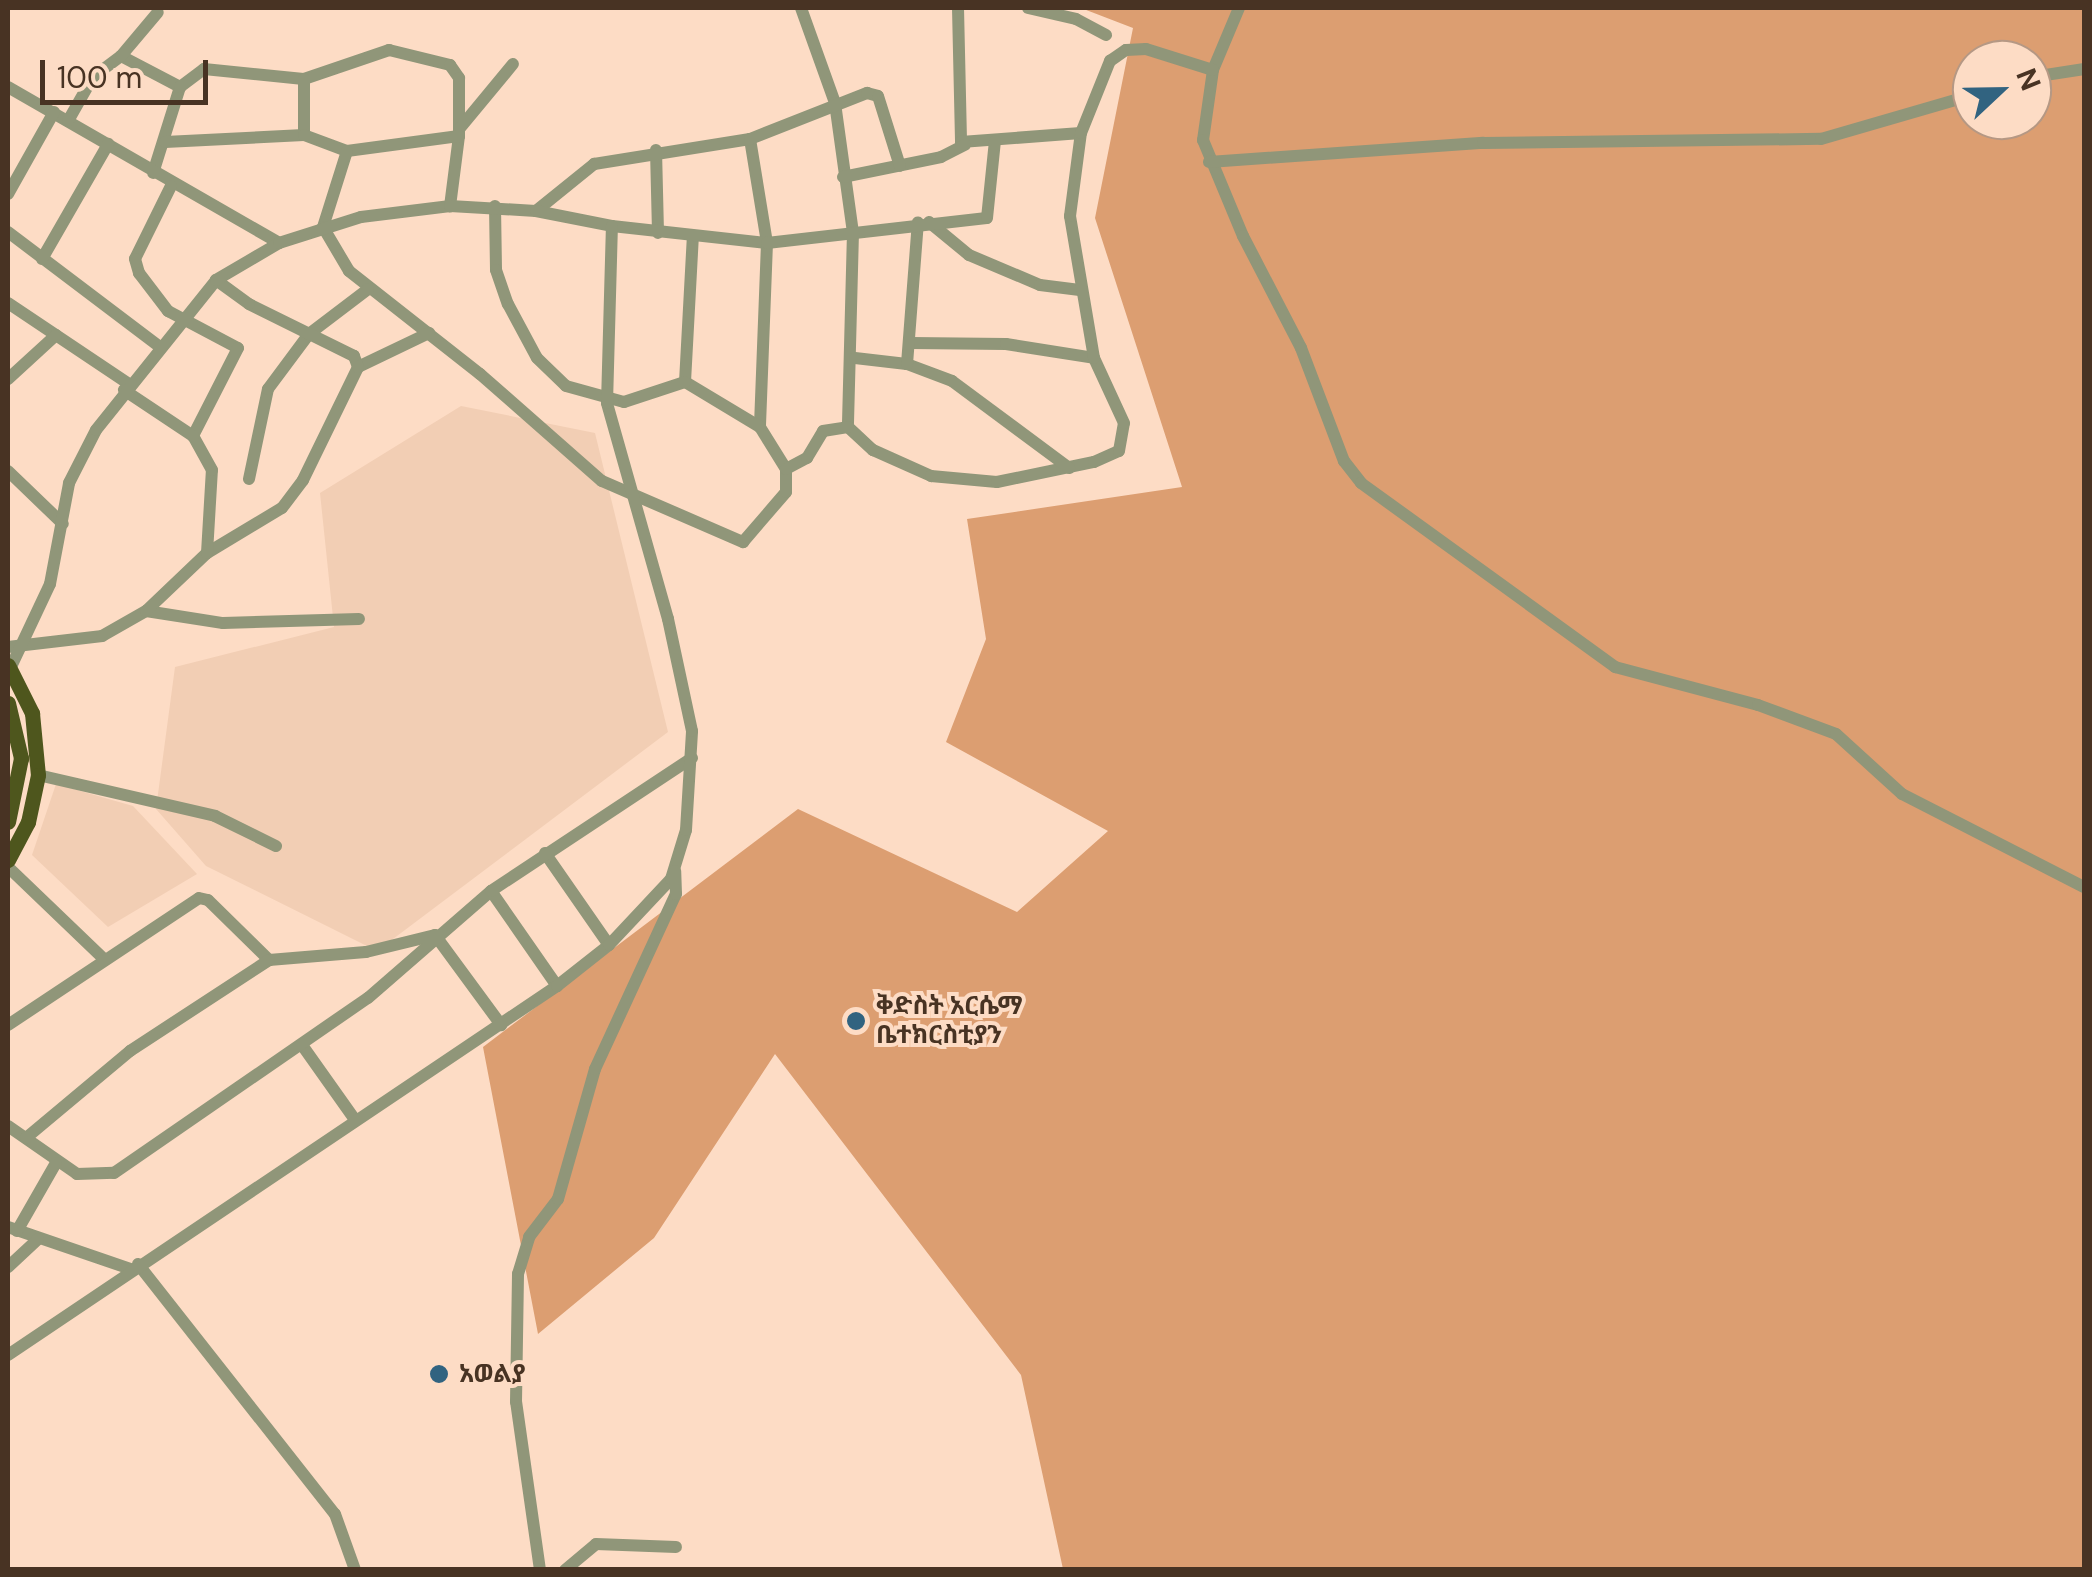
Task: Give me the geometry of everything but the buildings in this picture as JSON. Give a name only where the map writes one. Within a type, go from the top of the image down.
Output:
[{"type":"main road","points":[[8,864],[28,822],[38,775],[32,713],[9,667]]},
{"type":"main road","points":[[8,822],[20,774],[10,712],[32,713]]},
{"type":"street","points":[[801,8],[835,103],[853,232],[855,358],[848,427]]},
{"type":"street","points":[[958,8],[959,134],[964,145]]},
{"type":"street","points":[[1028,8],[1076,19],[1106,35]]},
{"type":"street","points":[[1239,8],[1213,70],[1204,124],[1209,162],[1361,483],[1615,667],[1634,677],[1758,705],[1836,734],[1902,794],[2084,887]]},
{"type":"street","points":[[68,121],[92,77],[121,56],[158,12]]},
{"type":"street","points":[[153,173],[180,87],[209,68],[304,79],[389,50],[450,64],[459,78],[459,132],[450,206]]},
{"type":"street","points":[[848,427],[873,450],[931,476],[996,482],[1069,468],[1119,450],[1124,441],[1120,406],[1094,358],[1070,216],[1082,132],[1116,53],[1146,50],[1213,70]]},
{"type":"street","points":[[121,56],[180,87]]},
{"type":"street","points":[[165,142],[304,135],[347,151],[459,132],[512,64]]},
{"type":"street","points":[[2052,74],[2084,70]]},
{"type":"street","points":[[304,79],[304,135]]},
{"type":"street","points":[[8,87],[108,144],[171,186],[279,243]]},
{"type":"street","points":[[536,211],[594,164],[656,150],[750,139],[835,103],[878,96],[900,166]]},
{"type":"street","points":[[1209,162],[1483,142],[1820,139],[1952,101]]},
{"type":"street","points":[[8,194],[54,112]]},
{"type":"street","points":[[843,177],[900,166],[964,145],[1082,132]]},
{"type":"street","points":[[750,139],[767,243],[760,427]]},
{"type":"street","points":[[9,667],[12,646],[50,584],[74,470],[126,387],[216,280],[279,243],[323,226],[450,206],[494,206],[658,233],[767,243],[992,215],[995,141]]},
{"type":"street","points":[[42,259],[108,144]]},
{"type":"street","points":[[656,150],[658,233]]},
{"type":"street","points":[[347,151],[323,226],[342,263],[368,290],[429,333],[592,474],[743,542],[786,492],[786,469],[760,427],[685,382],[607,402],[566,386],[530,347],[496,270],[494,206]]},
{"type":"street","points":[[171,186],[135,259],[157,302],[238,348],[192,436]]},
{"type":"street","points":[[924,222],[992,265],[1040,285],[1080,290]]},
{"type":"street","points":[[907,364],[924,222]]},
{"type":"street","points":[[540,1570],[516,1402],[518,1274],[529,1237],[558,1199],[591,1080],[627,989],[676,894],[675,871],[692,758],[684,682],[607,402],[612,226]]},
{"type":"street","points":[[8,232],[160,346]]},
{"type":"street","points":[[685,382],[693,236]]},
{"type":"street","points":[[216,280],[354,356],[358,367]]},
{"type":"street","points":[[249,479],[268,390],[310,334],[368,290]]},
{"type":"street","points":[[8,303],[192,436],[214,480],[206,553]]},
{"type":"street","points":[[12,646],[92,638],[146,610],[206,553],[282,508],[303,480],[358,367],[429,333]]},
{"type":"street","points":[[8,379],[56,335]]},
{"type":"street","points":[[910,343],[1006,344],[1094,358]]},
{"type":"street","points":[[855,358],[907,364],[980,395],[1069,468]]},
{"type":"street","points":[[786,469],[807,458],[823,431],[848,427]]},
{"type":"street","points":[[8,471],[63,524]]},
{"type":"street","points":[[146,610],[223,624],[359,619]]},
{"type":"street","points":[[8,1126],[56,1163],[86,1177],[106,1176],[368,998],[435,935],[491,892],[692,758]]},
{"type":"street","points":[[38,775],[215,816],[276,846]]},
{"type":"street","points":[[546,853],[608,946]]},
{"type":"street","points":[[8,864],[102,956]]},
{"type":"street","points":[[8,1355],[353,1117],[556,986],[608,946],[675,871]]},
{"type":"street","points":[[491,892],[556,986]]},
{"type":"street","points":[[8,1024],[102,956],[202,898],[269,960]]},
{"type":"street","points":[[26,1138],[130,1051],[269,960],[366,952],[435,935]]},
{"type":"street","points":[[435,935],[501,1024]]},
{"type":"street","points":[[302,1045],[353,1117]]},
{"type":"street","points":[[56,1163],[12,1229],[134,1266],[335,1514],[355,1570]]},
{"type":"street","points":[[8,1267],[38,1239]]},
{"type":"street","points":[[565,1570],[596,1544],[676,1546]]},
{"type":"shaded area","points":[[1081,8],[2084,8],[2084,1569],[1063,1569],[1021,1375],[775,1054],[654,1238],[538,1334],[483,1047],[798,809],[1017,912],[1108,831],[946,742],[986,639],[967,519],[1182,487],[1095,218],[1133,28]]},
{"type":"shaded area","points":[[461,406],[595,433],[668,732],[377,951],[206,866],[156,809],[175,667],[334,627],[320,493]]},
{"type":"shaded area","points":[[56,784],[133,806],[197,874],[108,927],[32,855]]},
{"type":"place","name":"ቅድስት አርሴማ ቤተክርስቲያን","points":[[856,1021]]},
{"type":"place","name":"አወልያ","points":[[439,1374]]}]
